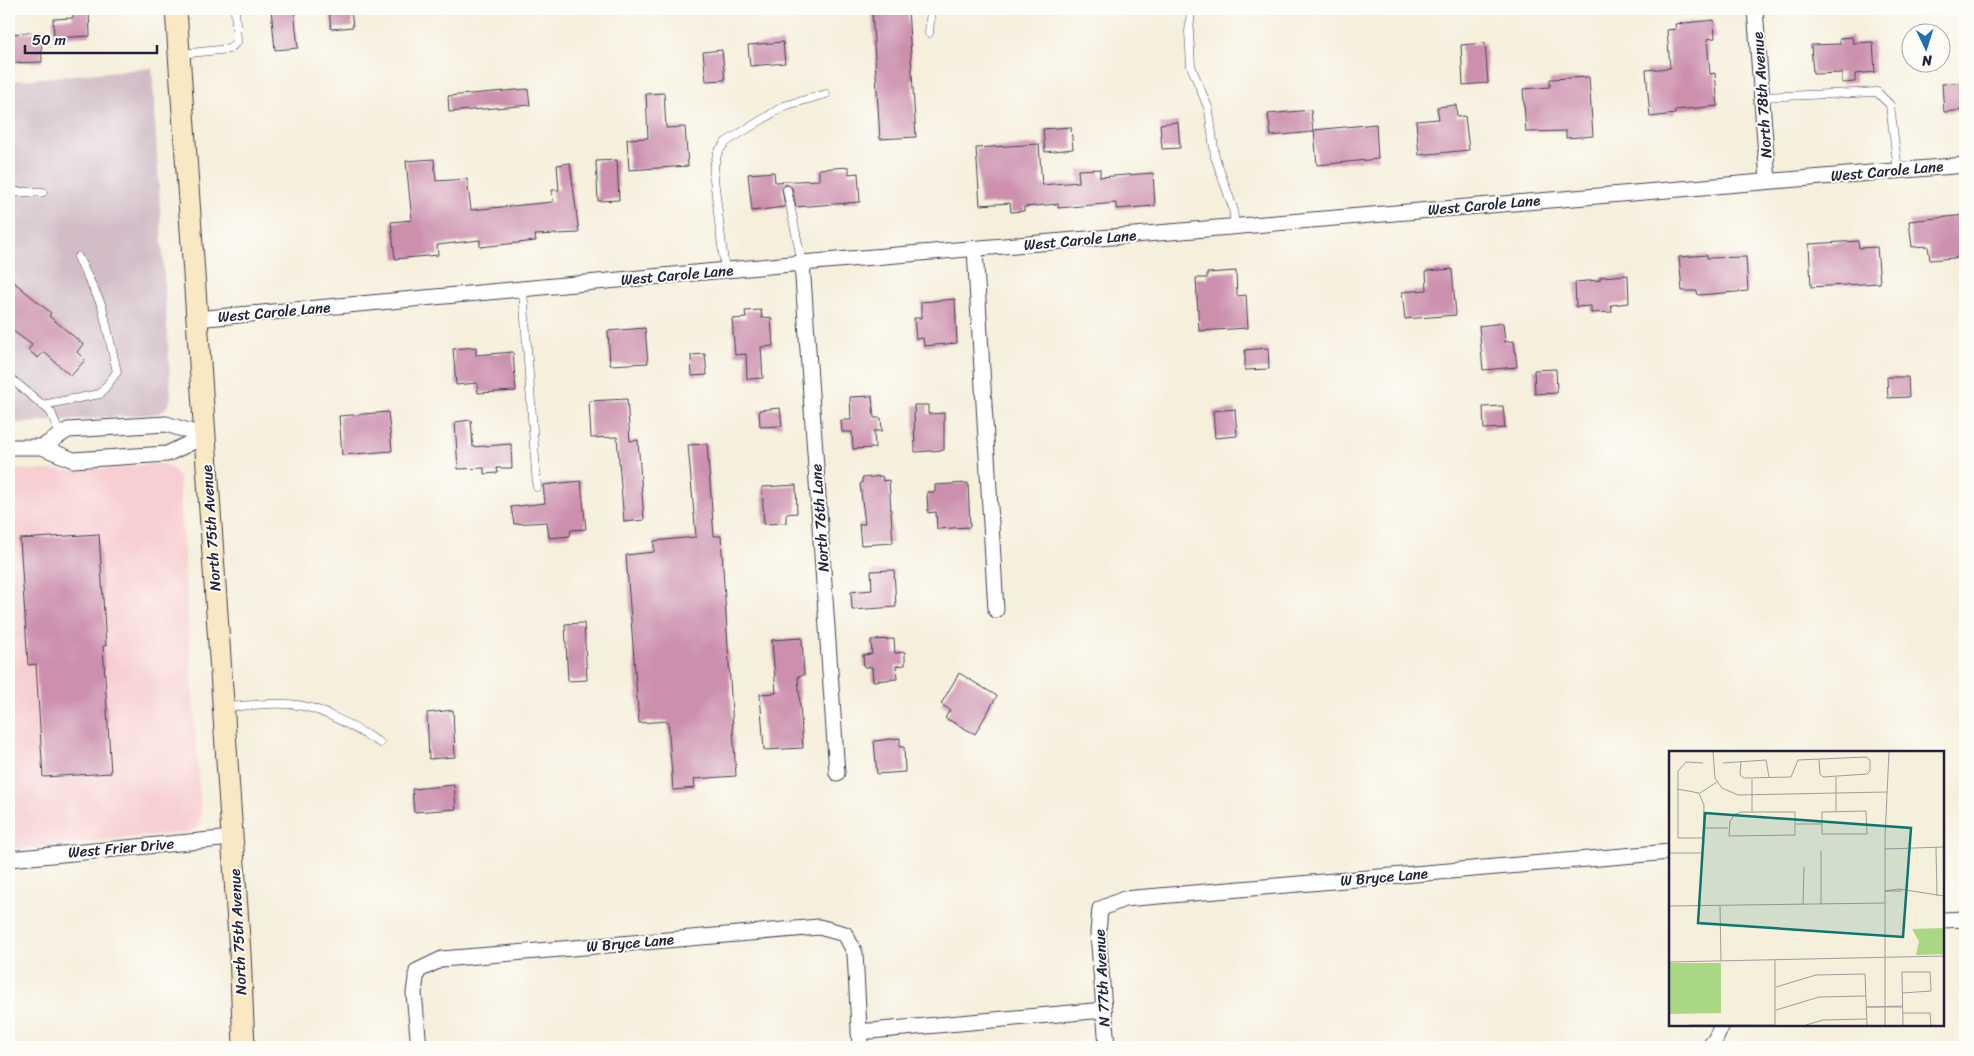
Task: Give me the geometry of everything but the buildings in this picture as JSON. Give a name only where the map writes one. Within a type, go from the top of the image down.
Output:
[{"type":"main road","name":"North 75th Avenue","points":[[176,9],[232,838],[244,1047]]},
{"type":"street","name":"North 78th Avenue","points":[[1755,9],[1768,181]]},
{"type":"street","name":"West Carole Lane","points":[[196,319],[802,263],[1965,165]]},
{"type":"street","points":[[975,249],[996,610]]},
{"type":"street","name":"North 76th Lane","points":[[802,263],[838,773]]},
{"type":"street","points":[[42,447],[68,430],[166,424],[205,436]]},
{"type":"street","points":[[9,447],[42,447],[73,460],[156,456],[167,454],[205,436]]},
{"type":"street","name":"West Frier Drive","points":[[9,858],[232,838]]},
{"type":"street","name":"W Bryce Lane","points":[[1100,909],[1124,900],[1669,852]]},
{"type":"street","name":"N 77th Avenue","points":[[1100,909],[1098,933],[1107,1047]]},
{"type":"street","points":[[1944,920],[1965,918]]},
{"type":"street","name":"W Bryce Lane","points":[[419,1047],[414,993],[417,971],[442,959],[819,927],[845,934],[855,953],[858,1032]]},
{"type":"street","points":[[860,1047],[858,1032],[1104,1010]]},
{"type":"street","points":[[1709,1047],[1715,1040],[1722,1026]]},
{"type":"lane","points":[[178,54],[228,49],[237,42],[236,9]]},
{"type":"lane","points":[[930,33],[931,9]]},
{"type":"lane","points":[[1191,9],[1189,32],[1191,66],[1209,110],[1215,157],[1233,208],[1235,227]]},
{"type":"lane","points":[[1762,97],[1876,92],[1890,105],[1898,170]]},
{"type":"lane","points":[[725,271],[714,180],[714,166],[718,152],[726,142],[784,106],[826,94]]},
{"type":"lane","points":[[787,190],[802,263]]},
{"type":"lane","points":[[9,192],[43,192]]},
{"type":"lane","points":[[42,405],[100,394],[117,372],[102,306],[78,257]]},
{"type":"lane","points":[[523,290],[537,487]]},
{"type":"lane","points":[[9,377],[51,412],[60,435]]},
{"type":"lane","points":[[223,707],[286,704],[304,706],[326,715],[380,743]]},
{"type":"shaded area","points":[[152,68],[171,398],[167,407],[159,413],[9,424],[9,81]]},
{"type":"shaded area","points":[[165,464],[173,469],[179,478],[200,821],[197,828],[190,832],[9,850],[9,469],[74,471]]}]
